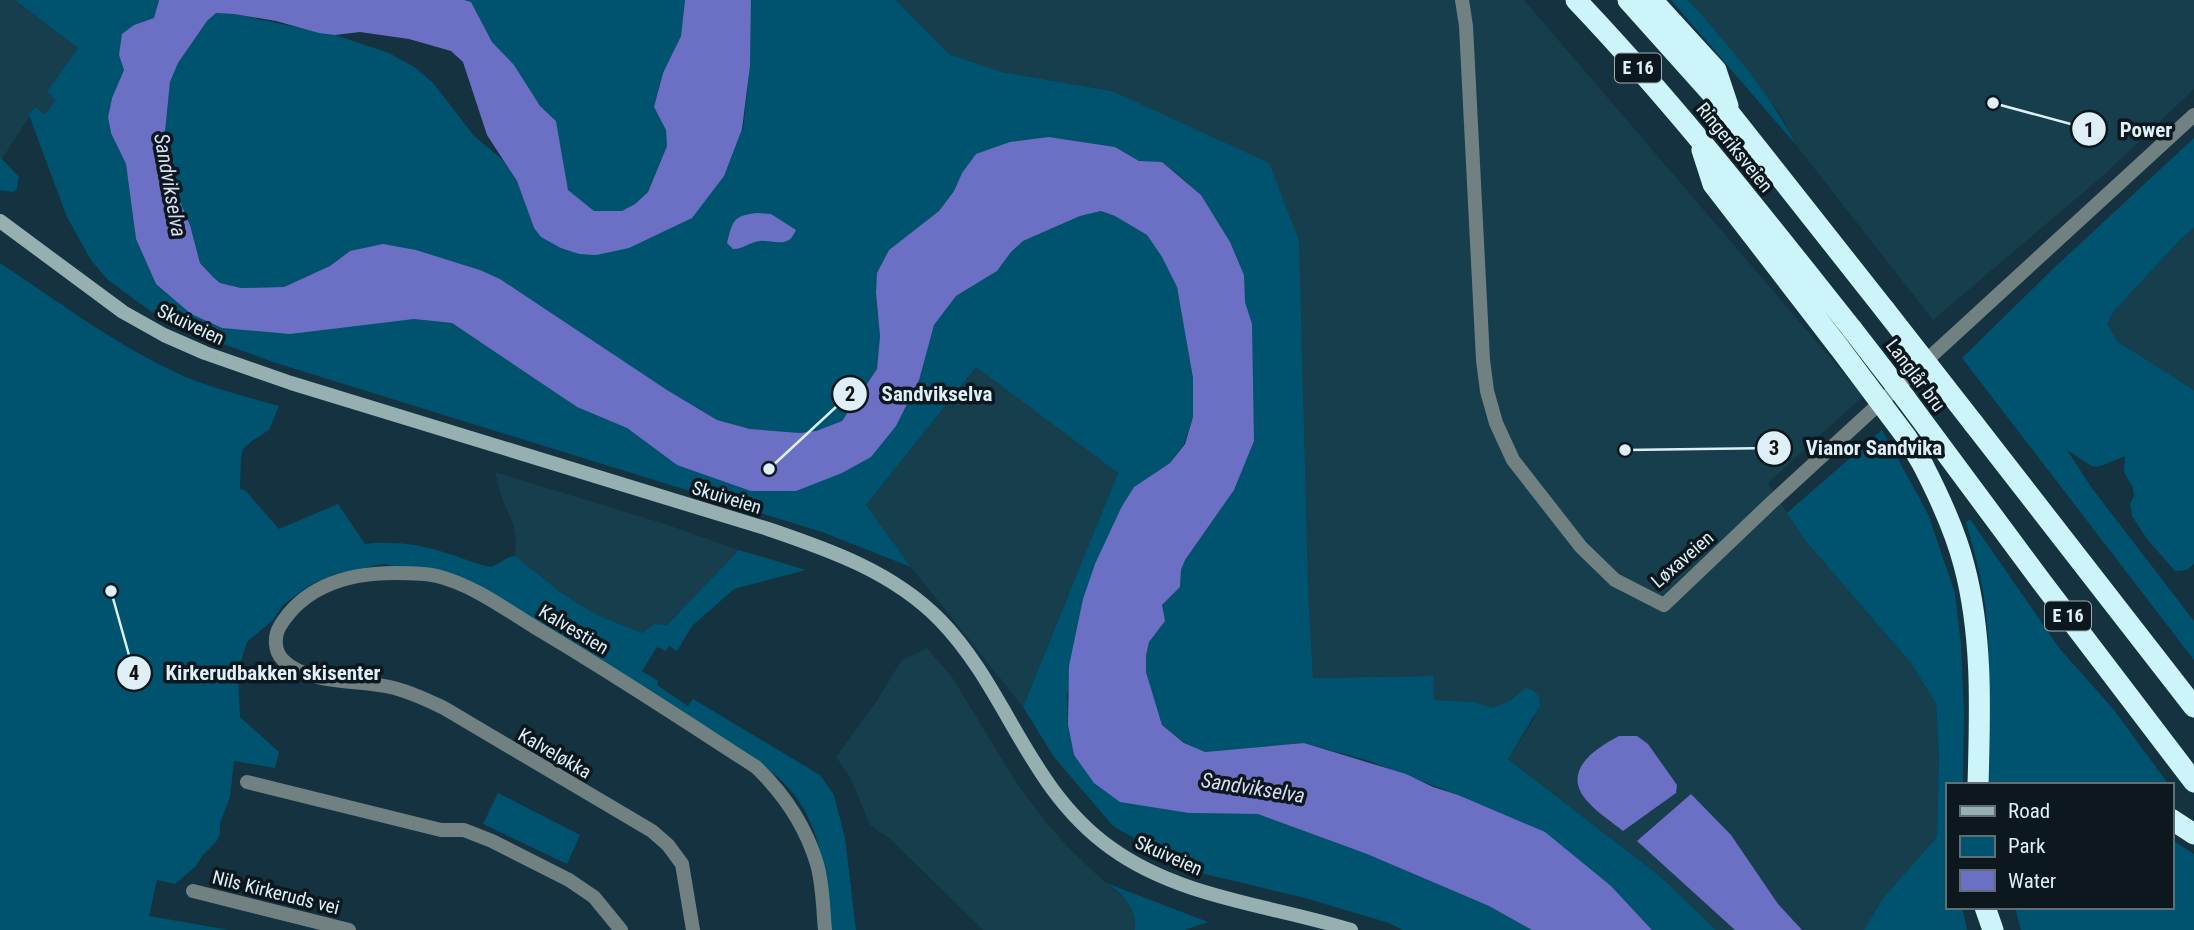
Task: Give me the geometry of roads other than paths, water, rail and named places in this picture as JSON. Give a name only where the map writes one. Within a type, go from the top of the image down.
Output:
[{"type":"highway","name":"Ringeriksveien","points":[[1576,0],[1698,138],[1713,184],[1845,337]]},
{"type":"highway","name":"Ringeriksveien","points":[[1628,0],[1731,115],[1885,310]]},
{"type":"highway","name":"E 16","points":[[1652,0],[1716,70],[1731,115]]},
{"type":"highway","name":"Langlår bru","points":[[1885,310],[2194,707]]},
{"type":"highway","name":"E 16","points":[[1845,337],[1923,465],[1956,537],[1971,594],[1980,683],[1978,783]]},
{"type":"highway","name":"Langlår bru","points":[[1845,337],[1943,449],[2194,782]]},
{"type":"highway","points":[[2173,820],[2194,834]]},
{"type":"highway","points":[[1986,909],[1995,930]]},
{"type":"highway","points":[[1995,930],[1998,909]]},
{"type":"main road","name":"Skuiveien","points":[[0,221],[123,312],[164,335],[205,353],[292,383],[768,529],[836,553],[866,567],[898,587],[939,620],[980,673],[1047,784],[1082,825],[1111,849],[1138,865],[1200,890],[1351,930]]},
{"type":"street","name":"Løxaveien","points":[[1462,0],[1466,26],[1482,360],[1496,423],[1513,460],[1581,547],[1615,580],[1664,605],[1772,502],[2194,115]]},
{"type":"street","name":"Kalvestien","points":[[332,679],[293,667],[283,661],[277,652],[277,631],[285,617],[304,597],[326,585],[366,574],[413,573],[455,582],[578,653],[766,776],[776,786],[804,830],[818,866],[825,930]]},
{"type":"street","name":"Kalveløkka","points":[[332,679],[391,687],[433,703],[652,831],[668,845],[682,864],[694,930]]},
{"type":"street","points":[[247,782],[441,830],[464,830],[492,841],[594,897],[621,930]]},
{"type":"street","name":"Nils Kirkeruds vei","points":[[193,891],[349,930]]},
{"type":"water","name":"Sandvikselva","points":[[159,0],[471,2],[492,42],[514,65],[540,106],[556,121],[568,190],[594,211],[622,211],[648,192],[667,146],[666,130],[654,107],[663,73],[681,36],[685,0],[751,0],[750,66],[742,129],[724,176],[692,218],[629,248],[596,255],[579,254],[541,237],[534,228],[517,181],[487,135],[463,62],[451,51],[409,39],[360,32],[335,35],[319,33],[276,21],[216,13],[207,21],[178,63],[170,82],[165,132],[174,188],[190,225],[200,263],[220,283],[241,288],[284,287],[330,266],[350,251],[383,244],[416,250],[500,279],[717,420],[750,429],[800,433],[816,431],[842,421],[877,369],[880,336],[877,273],[889,250],[939,211],[976,154],[1010,142],[1049,137],[1115,147],[1139,161],[1162,162],[1201,195],[1230,242],[1244,275],[1245,302],[1252,324],[1254,441],[1234,490],[1185,560],[1181,570],[1180,587],[1162,605],[1165,621],[1149,642],[1146,672],[1162,725],[1184,743],[1205,752],[1304,743],[1406,774],[1458,795],[1545,832],[1611,886],[1652,930],[1532,930],[1489,906],[1367,854],[1258,814],[1189,813],[1120,802],[1094,783],[1074,755],[1068,725],[1069,666],[1083,599],[1095,564],[1122,506],[1134,487],[1170,463],[1185,444],[1193,417],[1193,378],[1177,287],[1147,235],[1101,211],[1080,216],[1023,241],[997,271],[956,296],[934,325],[919,380],[896,426],[871,457],[842,473],[796,491],[751,491],[677,465],[627,428],[577,407],[452,323],[414,319],[290,334],[222,328],[191,314],[156,284],[136,239],[126,164],[111,133],[108,117],[112,98],[124,70],[119,55],[122,34],[134,25],[154,18]]},
{"type":"water","points":[[757,213],[771,214],[796,230],[786,241],[760,241],[733,249],[727,243],[735,221]]},
{"type":"water","points":[[1619,736],[1637,736],[1648,744],[1677,785],[1676,793],[1623,831],[1588,802],[1580,791],[1578,781],[1579,771],[1591,755]]},
{"type":"water","points":[[1691,794],[1731,835],[1778,904],[1802,930],[1735,930],[1637,841]]},
{"type":"place","name":"Power","points":[[1993,103]]},
{"type":"place","name":"Vianor Sandvika","points":[[1625,450]]},
{"type":"place","name":"Sandvikselva","points":[[769,469]]},
{"type":"place","name":"Kirkerudbakken skisenter","points":[[111,591]]}]
